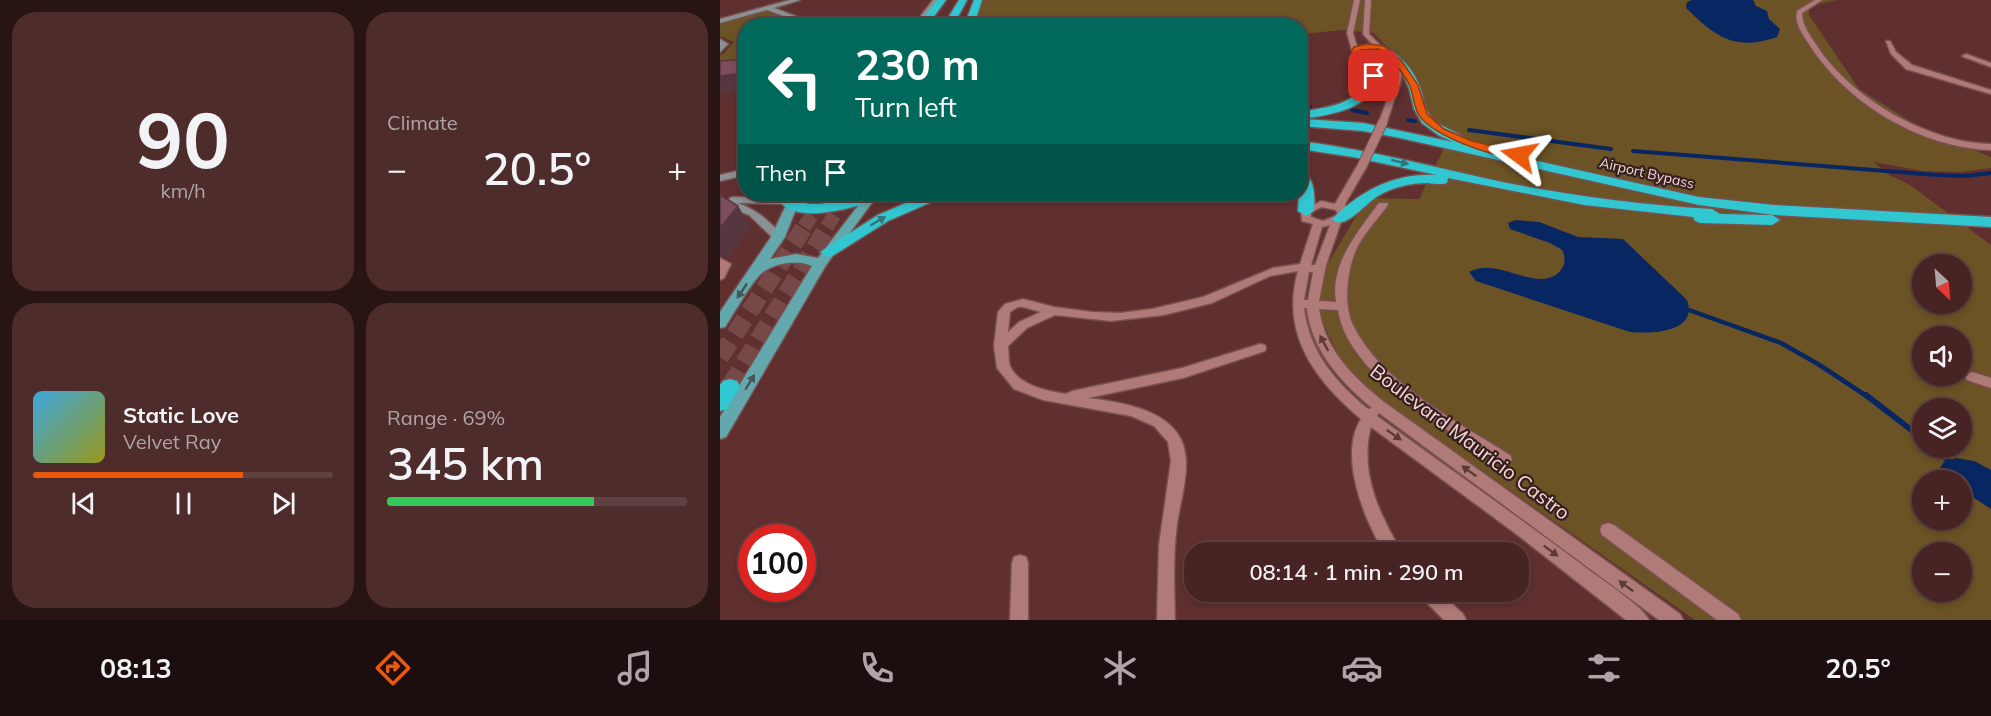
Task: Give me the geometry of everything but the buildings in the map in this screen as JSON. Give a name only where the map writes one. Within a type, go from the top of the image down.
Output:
[{"type":"highway","points":[[928,9],[939,0]]},
{"type":"highway","points":[[927,18],[939,0]]},
{"type":"highway","points":[[940,18],[951,0]]},
{"type":"highway","points":[[953,18],[963,0]]},
{"type":"highway","points":[[961,18],[971,0]]},
{"type":"highway","points":[[972,18],[978,0]]},
{"type":"highway","points":[[1382,51],[1410,76],[1421,110],[1427,120],[1441,131],[1461,141],[1683,193],[1824,216]]},
{"type":"highway","points":[[1308,114],[1343,106],[1364,95],[1370,88],[1374,73],[1357,53]]},
{"type":"highway","name":"Airport Bypass","points":[[1308,123],[1390,132],[1699,201],[1824,216],[1991,227]]},
{"type":"highway","name":"Airport Bypass","points":[[1308,147],[1373,156],[1506,187],[1588,201],[1694,213],[1991,222]]},
{"type":"highway","points":[[1339,216],[1375,190],[1403,181],[1430,178],[1579,205],[1658,215],[1754,220],[1824,216]]},
{"type":"highway","points":[[1308,194],[1310,208]]},
{"type":"highway","points":[[791,201],[807,208],[827,207],[851,201]]},
{"type":"highway","points":[[824,258],[883,218],[922,201]]},
{"type":"main road","points":[[720,323],[777,237],[786,201]]},
{"type":"main road","points":[[720,432],[824,258],[872,201]]},
{"type":"main road","points":[[756,270],[779,261],[800,257],[824,258]]},
{"type":"street","points":[[764,7],[784,0]]},
{"type":"street","points":[[720,19],[797,0]]},
{"type":"street","points":[[1357,0],[1350,33],[1357,53]]},
{"type":"street","points":[[1368,0],[1366,34],[1382,51]]},
{"type":"street","points":[[1819,0],[1799,12],[1799,21],[1828,66],[1845,82],[1863,97],[1904,122],[1932,135],[1972,147],[1991,147]]},
{"type":"street","points":[[764,7],[796,18]]},
{"type":"street","points":[[922,18],[928,9]]},
{"type":"street","points":[[1354,14],[1366,15]]},
{"type":"street","points":[[720,40],[725,44],[720,50]]},
{"type":"street","points":[[1888,42],[1897,57],[1909,67],[1991,92]]},
{"type":"street","points":[[1357,53],[1364,46],[1382,51]]},
{"type":"street","points":[[1372,58],[1382,51]]},
{"type":"street","name":"Boulevard Mauricio Castro","points":[[1313,268],[1339,216],[1348,189],[1362,166],[1383,122],[1392,96],[1399,86],[1399,74],[1382,51]]},
{"type":"street","points":[[1357,53],[1372,58],[1391,78],[1392,96]]},
{"type":"street","points":[[1966,56],[1991,65]]},
{"type":"street","points":[[720,180],[738,174]]},
{"type":"street","points":[[720,180],[738,179]]},
{"type":"street","points":[[1310,208],[1328,204],[1339,216],[1318,224],[1306,219],[1310,208],[1334,199],[1348,189]]},
{"type":"street","points":[[720,201],[738,200]]},
{"type":"street","points":[[720,201],[744,207],[759,215],[777,237]]},
{"type":"street","points":[[1383,205],[1370,218],[1351,250],[1340,285],[1339,306],[1355,341],[1383,374],[1423,405],[1505,459]]},
{"type":"street","name":"Boulevard Mauricio Castro","points":[[1318,224],[1313,268],[1305,304],[1339,368],[1374,411],[1590,570],[1674,620]]},
{"type":"street","points":[[720,261],[725,264],[720,276]]},
{"type":"street","points":[[1166,620],[1168,532],[1178,465],[1175,441],[1158,421],[1141,414],[1025,390],[1013,382],[1003,365],[1000,346],[1005,313],[1008,308],[1023,303],[1053,311],[1101,317],[1144,315],[1209,299],[1277,269],[1313,268]]},
{"type":"street","points":[[1305,304],[1339,306]]},
{"type":"street","points":[[1000,346],[1023,325],[1053,311]]},
{"type":"street","points":[[1062,398],[1183,373],[1260,348]]},
{"type":"street","points":[[1972,377],[1991,383]]},
{"type":"street","points":[[1374,411],[1362,427],[1360,456],[1366,492],[1374,518],[1387,542]]},
{"type":"street","points":[[1608,530],[1732,620]]},
{"type":"street","points":[[1019,620],[1020,563]]},
{"type":"street","name":"Boulevard Mauricio Castro","points":[[1590,570],[1640,620]]},
{"type":"street","points":[[1438,602],[1457,620]]},
{"type":"shaded area","points":[[982,0],[1837,0],[1814,5],[1809,10],[1809,15],[1859,89],[1919,127],[1991,157],[1991,168],[1961,172],[1923,171],[1874,162],[1889,175],[1910,185],[1991,245],[1991,620],[1695,620],[1397,411],[1352,375],[1339,357],[1319,314],[1321,275],[1361,208],[1374,198],[1419,199],[1451,134],[1429,114],[1409,69],[1374,33],[1343,30],[1308,33],[1308,18],[976,18]]},
{"type":"shaded area","points":[[765,11],[786,18],[739,18]]},
{"type":"shaded area","points":[[738,18],[738,62],[720,63],[720,55],[726,53],[724,53],[734,42],[720,36],[720,23]]},
{"type":"water","points":[[1692,0],[1753,0],[1756,6],[1767,11],[1769,19],[1780,29],[1777,37],[1749,43],[1726,39],[1706,26],[1686,8],[1687,2]]},
{"type":"water","points":[[1516,220],[1539,222],[1578,237],[1623,239],[1687,300],[1689,311],[1686,319],[1680,325],[1670,329],[1630,332],[1476,281],[1469,272],[1478,269],[1496,269],[1543,279],[1561,270],[1565,261],[1562,250],[1550,243],[1510,229],[1508,223]]},
{"type":"water","points":[[1956,458],[1974,461],[1991,470],[1991,509],[1972,497],[1972,470],[1941,470],[1940,468],[1944,462]]},
{"type":"waterway","points":[[1352,110],[1367,113]]},
{"type":"waterway","points":[[1408,120],[1415,121]]},
{"type":"waterway","points":[[1469,130],[1611,149]]},
{"type":"waterway","points":[[1633,151],[1937,175],[1965,176],[1991,173]]},
{"type":"waterway","points":[[1689,310],[1781,343],[1868,397]]},
{"type":"waterway","points":[[1866,395],[1912,431]]},
{"type":"tunnel","points":[[804,227],[821,201]]},
{"type":"tunnel","points":[[827,227],[843,201]]},
{"type":"tunnel","points":[[720,357],[805,226]]},
{"type":"tunnel","points":[[730,386],[828,226]]},
{"type":"route","points":[[1374,76],[1372,69],[1355,53],[1355,50],[1364,46],[1377,46],[1385,49],[1406,71],[1416,90],[1423,115],[1441,131],[1468,143],[1519,155]]}]
